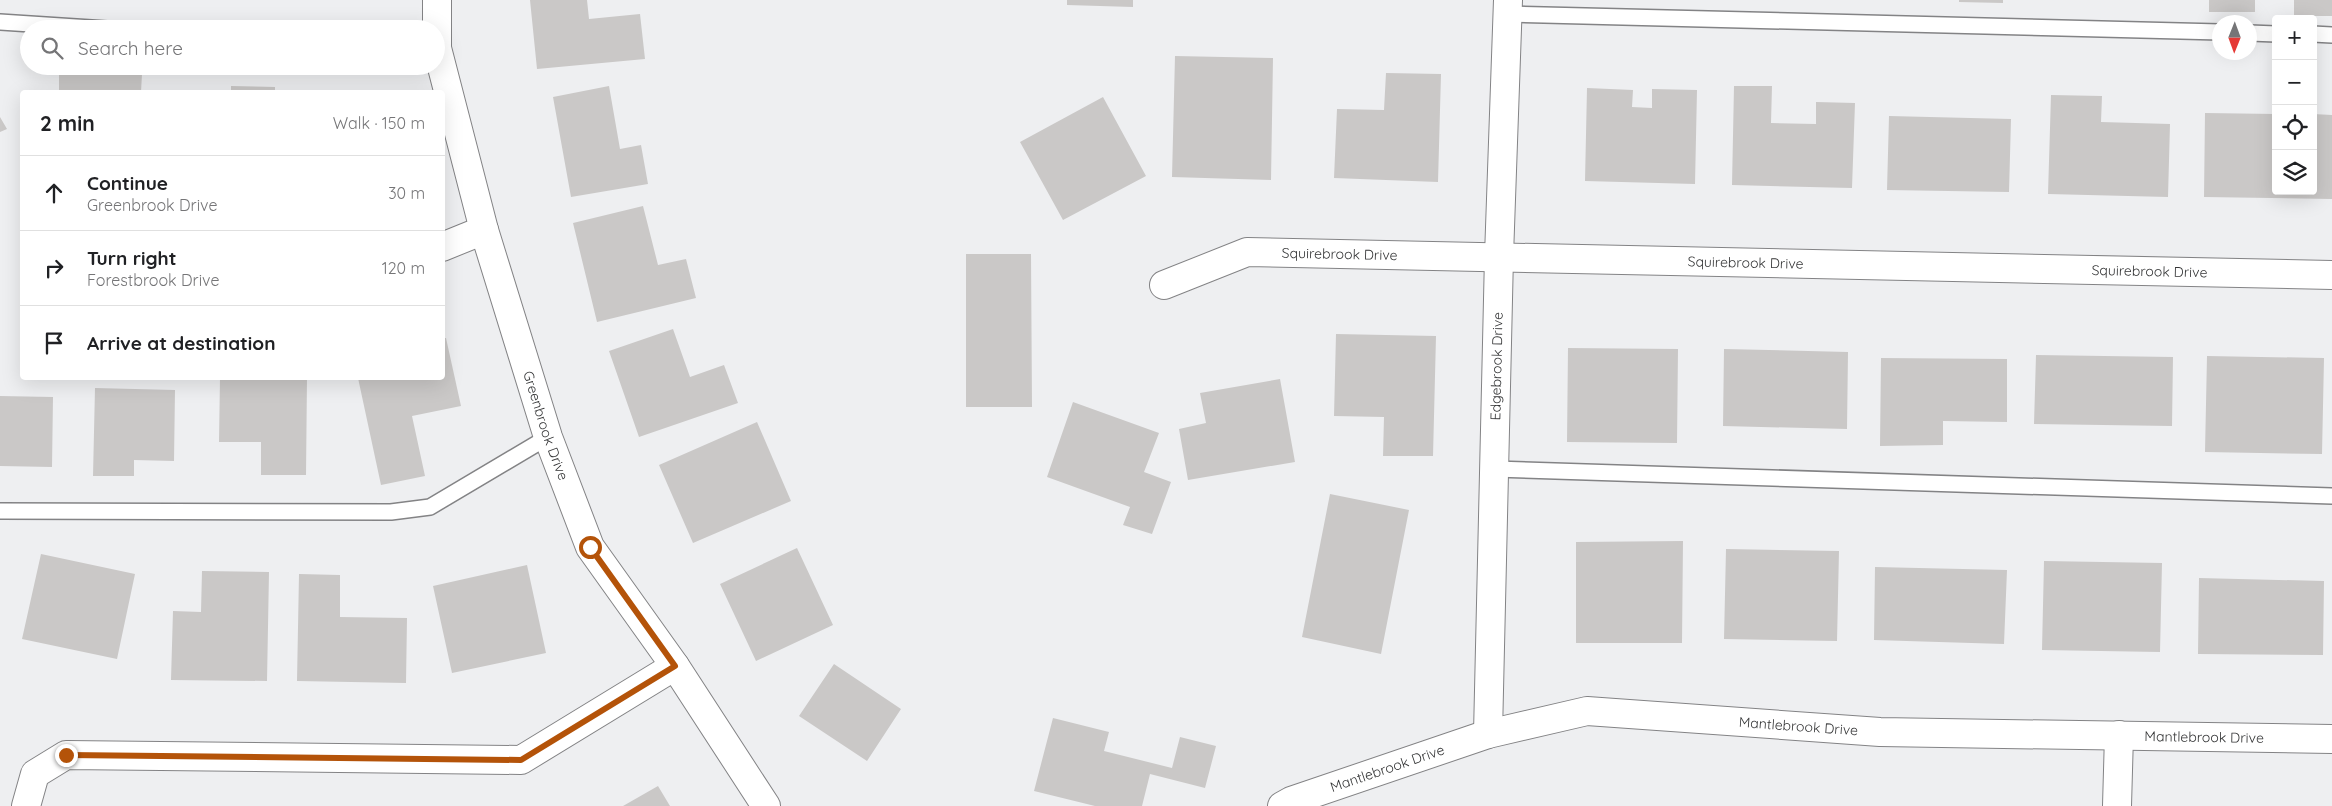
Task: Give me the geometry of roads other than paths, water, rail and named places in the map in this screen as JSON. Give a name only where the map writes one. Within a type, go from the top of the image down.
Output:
[{"type":"street","name":"Greenbrook Drive","points":[[437,0],[437,20]]},
{"type":"street","name":"Edgebrook Drive","points":[[1488,734],[1499,256],[1508,7]]},
{"type":"street","name":"Greenbrook Drive","points":[[444,75],[484,230],[548,438],[590,547],[675,666],[766,806]]},
{"type":"street","points":[[445,245],[484,230]]},
{"type":"street","name":"Squirebrook Drive","points":[[1164,285],[1247,252],[2332,275]]},
{"type":"street","points":[[26,806],[35,774],[66,755],[521,760],[675,666]]},
{"type":"street","name":"Mantlebrook Drive","points":[[1282,806],[1291,801],[1488,734],[1587,711],[1880,732],[2332,739]]},
{"type":"street","points":[[2117,806],[2119,735]]},
{"type":"lane","points":[[1508,7],[2212,32]]},
{"type":"lane","points":[[0,22],[20,23]]},
{"type":"lane","points":[[2257,33],[2272,34]]},
{"type":"lane","points":[[2317,34],[2332,35]]},
{"type":"lane","points":[[0,511],[391,512],[430,507],[548,438]]},
{"type":"lane","points":[[1494,469],[2332,496]]}]
